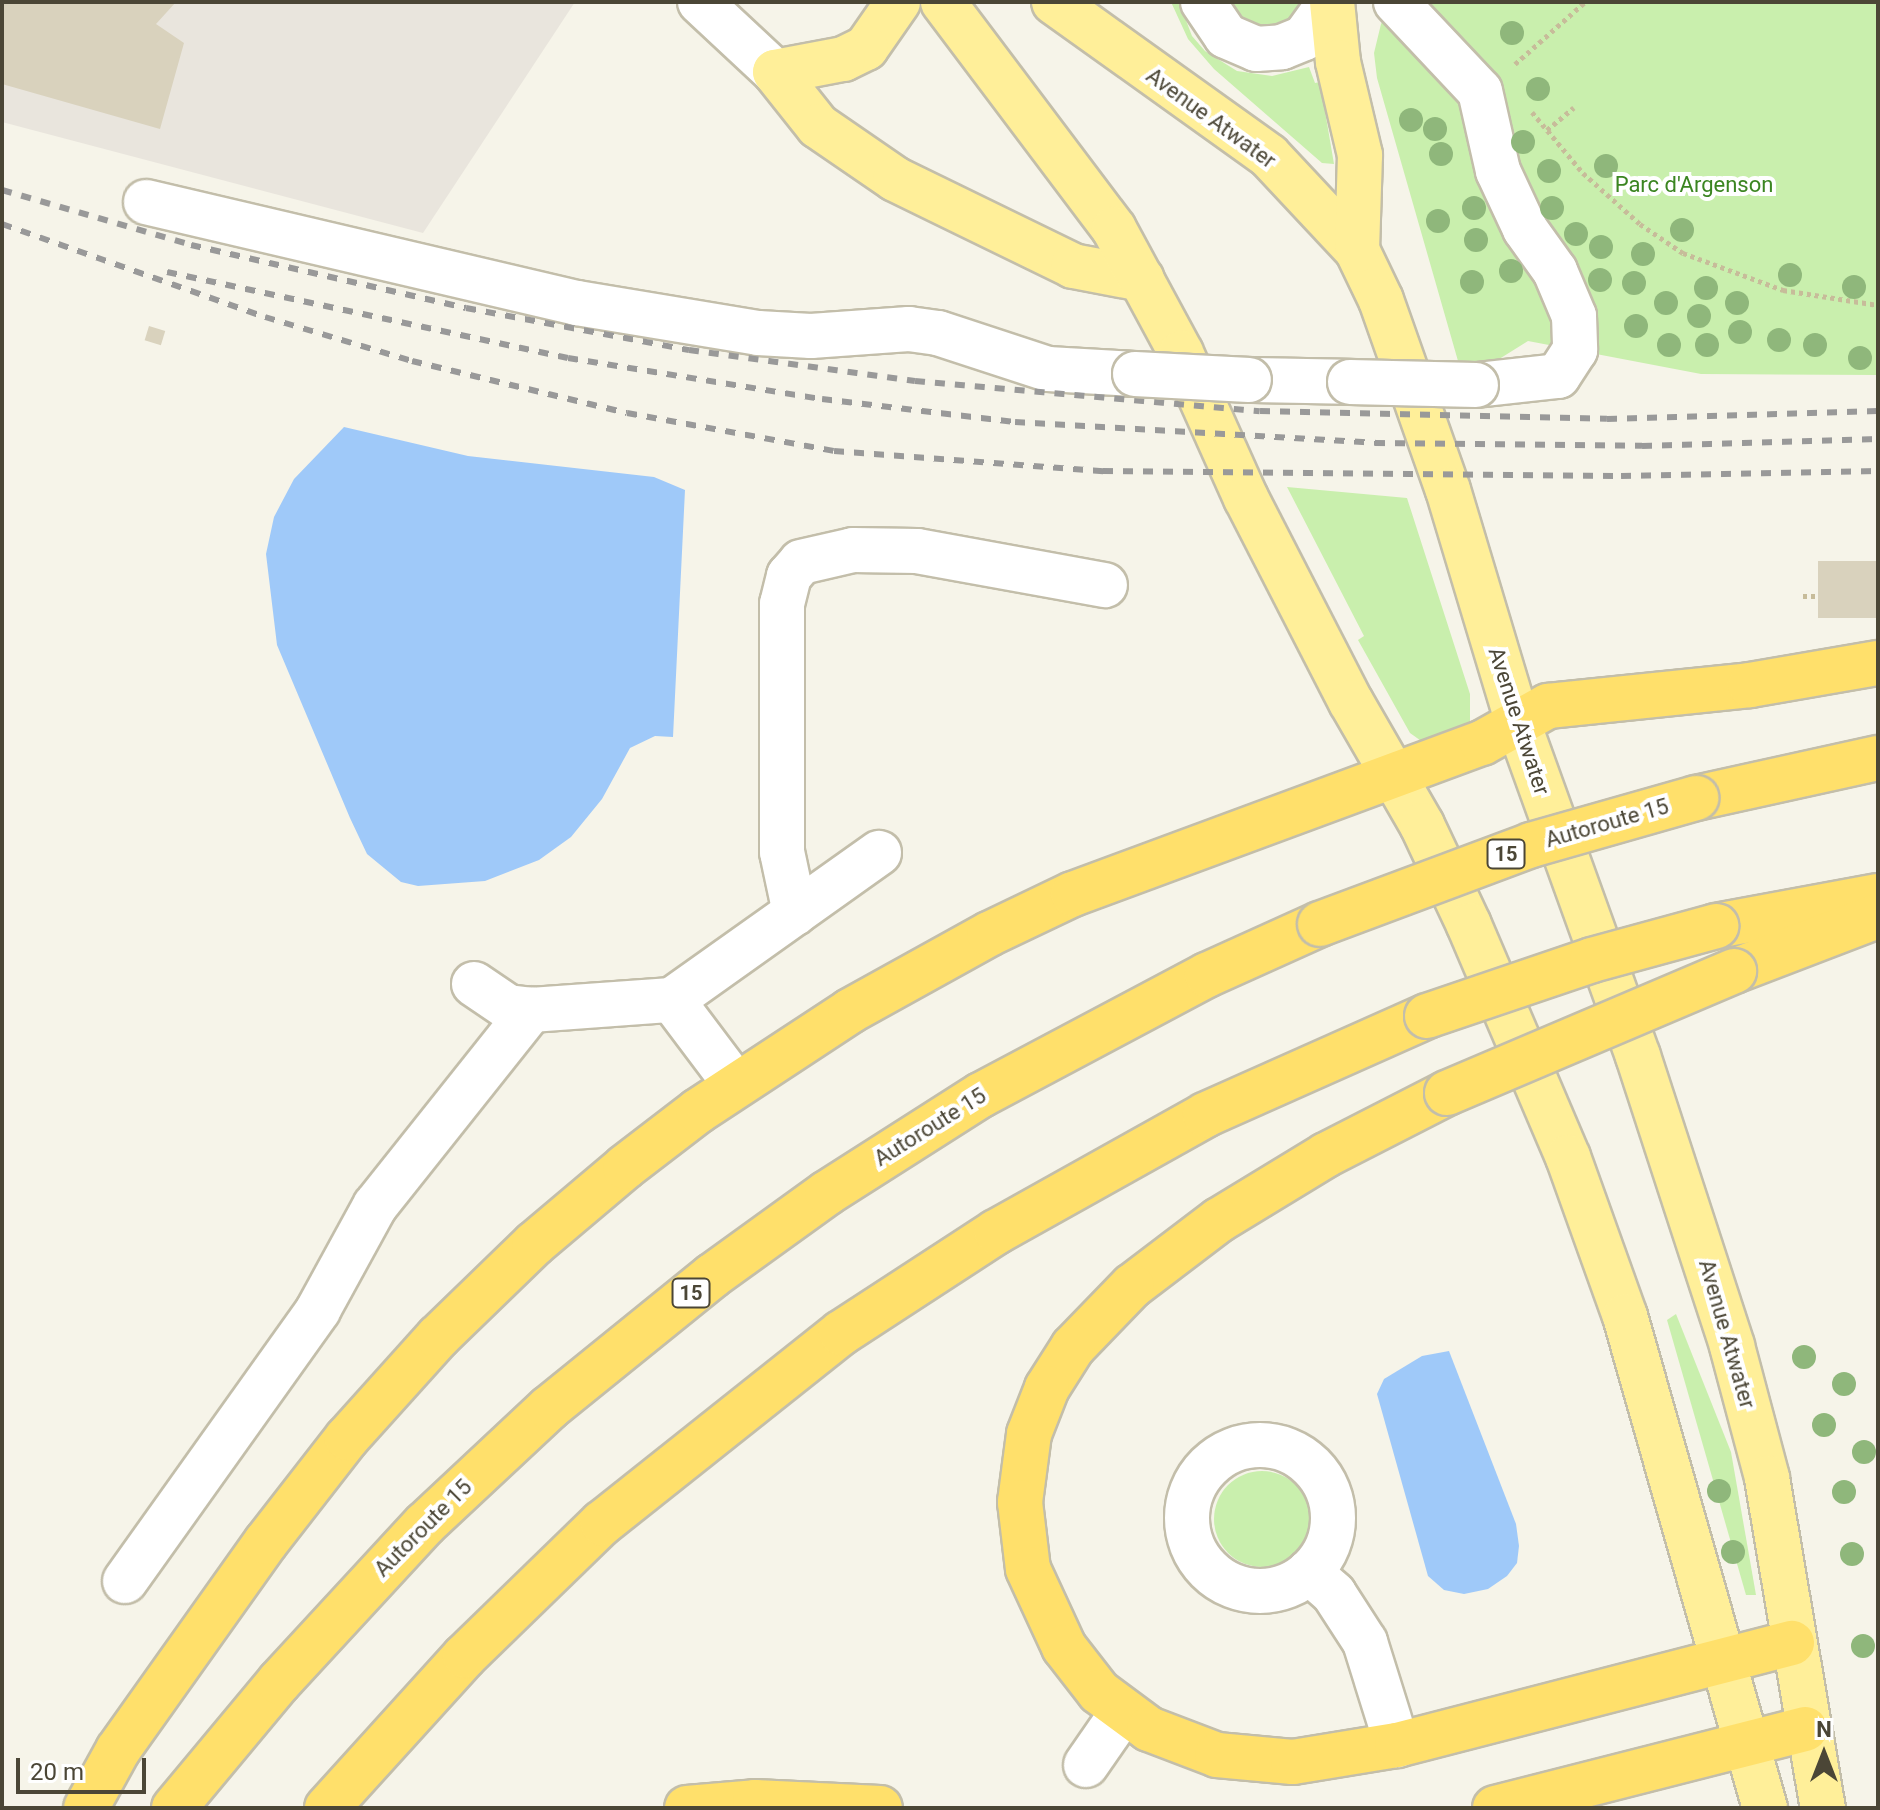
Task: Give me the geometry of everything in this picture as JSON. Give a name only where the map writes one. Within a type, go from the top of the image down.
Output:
[{"type":"highway","points":[[86,1808],[118,1750],[266,1542],[392,1386],[544,1235],[736,1085],[850,1011],[989,934],[1073,894],[1482,743],[1517,720],[1566,702],[1750,685],[1878,663]]},
{"type":"highway","name":"Autoroute 15","points":[[174,1808],[289,1670],[425,1524],[549,1408],[712,1276],[827,1193],[981,1095],[1194,981],[1320,924],[1516,850],[1696,798],[1878,758]]},
{"type":"highway","points":[[327,1808],[412,1711],[592,1533],[750,1400],[841,1333],[996,1232],[1177,1130],[1427,1016],[1592,960],[1716,926],[1878,896]]},
{"type":"highway","points":[[1792,1643],[1397,1745],[1305,1761],[1245,1760],[1191,1748],[1122,1713],[1080,1672],[1064,1647],[1028,1569],[1021,1478],[1029,1434],[1047,1388],[1073,1347],[1109,1306],[1186,1243],[1285,1178],[1447,1093],[1734,971],[1878,916]]},
{"type":"highway","points":[[1495,1808],[1805,1729]]},
{"type":"highway","points":[[687,1808],[755,1802],[880,1808]]},
{"type":"main road","points":[[898,2],[866,48],[832,62],[775,72],[818,126],[895,179],[1073,266],[1142,279]]},
{"type":"main road","points":[[943,2],[1090,195],[1142,279],[1246,498],[1422,825],[1486,963],[1578,1184],[1647,1384],[1765,1808]]},
{"type":"main road","name":"Avenue Atwater","points":[[1054,2],[1269,156],[1357,250],[1414,390],[1517,720],[1638,1056],[1732,1346],[1767,1478],[1805,1729],[1823,1808]]},
{"type":"main road","points":[[1331,2],[1338,62],[1360,155],[1357,250]]},
{"type":"street","points":[[700,2],[775,72]]},
{"type":"street","points":[[1203,2],[1226,36],[1256,49],[1282,47],[1304,38],[1331,2]]},
{"type":"street","points":[[146,202],[577,303],[758,333],[811,336],[909,329],[938,333],[1048,369],[1249,380],[1476,385],[1558,376],[1575,350],[1574,316],[1555,271],[1525,229],[1498,171],[1480,91],[1396,2]]},
{"type":"street","points":[[795,913],[782,852],[782,604],[789,576],[801,562],[853,550],[917,551],[1105,585]]},
{"type":"street","points":[[474,984],[508,1007],[531,1010],[672,1000],[879,853]]},
{"type":"street","points":[[672,1000],[736,1085]]},
{"type":"street","points":[[125,1581],[318,1310],[375,1206],[531,1010]]},
{"type":"street","points":[[1309,1572],[1334,1594],[1365,1642],[1397,1745]]},
{"type":"street","points":[[1086,1765],[1122,1713]]},
{"type":"path","points":[[1511,67],[1585,2]]},
{"type":"path","points":[[1547,130],[1574,107]]},
{"type":"path","points":[[1528,108],[1640,224],[1683,253],[1783,290],[1878,305]]},
{"type":"path","points":[[1803,596],[1818,596]]},
{"type":"shaded area","points":[[2,2],[575,2],[423,233],[2,122]]},
{"type":"green space","points":[[1171,2],[1179,2],[1192,36],[1205,51],[1237,71],[1272,76],[1309,67],[1315,83],[1320,82],[1334,164],[1322,163],[1214,69],[1188,39]]},
{"type":"green space","points":[[1231,2],[1303,2],[1284,25],[1259,28],[1237,15]]},
{"type":"green space","name":"Parc d'Argenson","points":[[1395,2],[1878,2],[1878,375],[1701,374],[1528,341],[1496,361],[1458,361],[1377,78],[1374,53],[1381,24]]},
{"type":"green space","points":[[1287,487],[1407,498],[1470,694],[1470,725],[1424,743],[1410,733],[1358,640],[1364,636]]},
{"type":"green space","points":[[1676,1314],[1731,1452],[1756,1595],[1746,1595],[1667,1320]]},
{"type":"green space","points":[[1262,1471],[1280,1475],[1296,1485],[1306,1501],[1310,1519],[1306,1537],[1296,1553],[1280,1563],[1262,1567],[1244,1563],[1228,1553],[1218,1537],[1214,1519],[1218,1501],[1228,1485],[1244,1475]]},
{"type":"water","points":[[344,427],[468,456],[654,477],[685,490],[673,737],[655,736],[630,748],[602,799],[571,837],[539,860],[485,881],[418,886],[401,882],[367,854],[277,645],[266,554],[274,517],[294,479]]},
{"type":"water","points":[[1449,1351],[1516,1524],[1519,1546],[1517,1563],[1507,1576],[1488,1589],[1464,1594],[1444,1590],[1428,1576],[1377,1394],[1384,1379],[1422,1356]]},
{"type":"building","points":[[2,2],[176,2],[156,24],[184,43],[160,129],[2,84]]},
{"type":"building","points":[[149,326],[165,331],[161,345],[145,340]]},
{"type":"building","points":[[1818,561],[1878,561],[1878,618],[1818,618]]},
{"type":"railway","points":[[2,190],[191,245],[466,308],[689,350],[915,381],[1260,411],[1607,419],[1878,411]]},
{"type":"railway","points":[[2,224],[265,317],[412,361],[627,413],[834,451],[1103,471],[1621,476],[1878,471]]},
{"type":"railway","points":[[167,272],[568,358],[822,399],[1015,422],[1375,443],[1642,446],[1878,439]]}]
